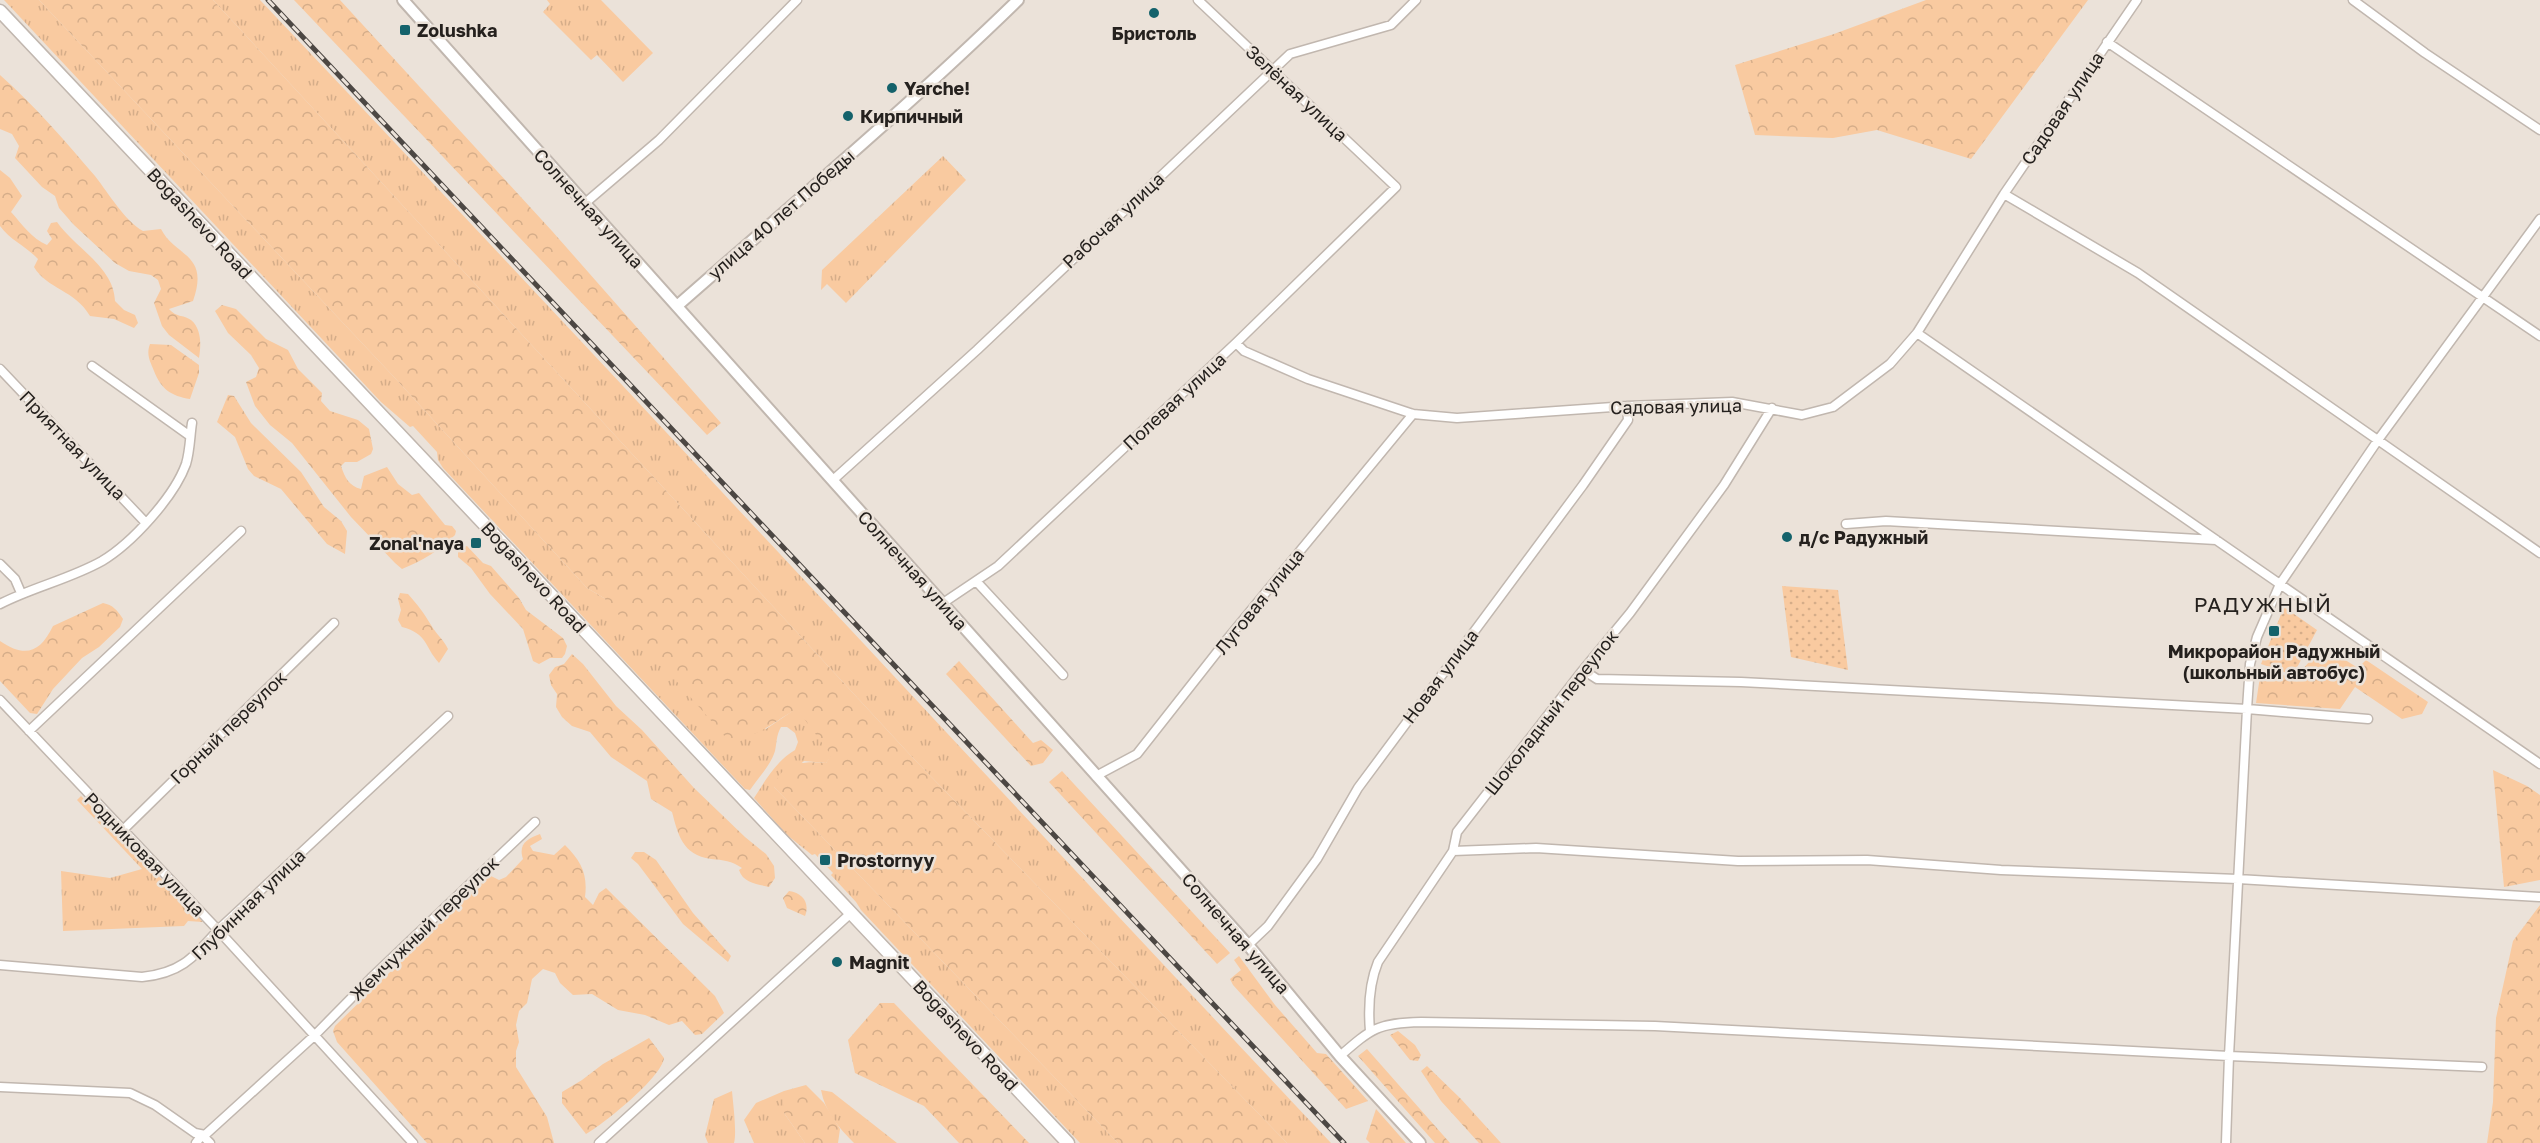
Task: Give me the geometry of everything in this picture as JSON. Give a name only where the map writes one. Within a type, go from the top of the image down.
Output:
[{"type":"main road","name":"Bogashevo Road","points":[[0,11],[1068,1143]]},
{"type":"street","name":"Солнечная улица","points":[[403,0],[1248,945],[1340,1056],[1419,1143]]},
{"type":"street","points":[[584,204],[658,140],[797,0]]},
{"type":"street","name":"улица 40 лет Победы","points":[[677,306],[842,159],[925,90],[1018,0]]},
{"type":"street","name":"Зелёная улица","points":[[1198,0],[1396,187]]},
{"type":"street","name":"Рабочая улица","points":[[833,480],[985,342],[1290,54],[1391,25],[1416,0]]},
{"type":"street","name":"Садовая улица","points":[[1236,343],[1244,351],[1308,379],[1413,414],[1457,418],[1627,406],[1732,402],[1802,415],[1833,407],[1890,364],[1917,333],[2004,194],[2136,0]]},
{"type":"street","points":[[2353,0],[2425,53],[2540,130]]},
{"type":"street","points":[[2107,42],[2540,336]]},
{"type":"street","name":"Полевая улица","points":[[943,603],[998,566],[1236,343],[1396,187]]},
{"type":"street","points":[[2004,194],[2138,273],[2540,553]]},
{"type":"street","points":[[2226,1143],[2247,709],[2250,664],[2257,638],[2280,584],[2378,440],[2540,219]]},
{"type":"street","points":[[1917,333],[2540,764]]},
{"type":"street","points":[[92,366],[190,436]]},
{"type":"street","name":"Приятная улица","points":[[0,369],[146,522]]},
{"type":"street","name":"Новая улица","points":[[1248,945],[1268,926],[1317,859],[1358,788],[1584,485],[1628,420],[1627,406]]},
{"type":"street","name":"Шоколадный переулок","points":[[1370,1031],[1368,1012],[1372,976],[1378,962],[1453,851],[1457,832],[1582,670],[1630,613],[1717,494],[1772,408]]},
{"type":"street","name":"Луговая улица","points":[[1096,776],[1137,754],[1229,637],[1413,414]]},
{"type":"street","points":[[0,604],[102,560],[136,533],[169,494],[186,464],[192,423]]},
{"type":"street","points":[[1846,524],[1886,521],[2217,540]]},
{"type":"street","points":[[29,731],[241,531]]},
{"type":"street","points":[[0,564],[15,579],[21,593]]},
{"type":"street","points":[[976,581],[1063,675]]},
{"type":"street","name":"Горный переулок","points":[[122,831],[334,623]]},
{"type":"street","points":[[1582,670],[1597,679],[1741,682],[2247,709],[2368,719]]},
{"type":"street","name":"Родниковая улица","points":[[0,700],[218,930],[412,1143]]},
{"type":"street","name":"Глубинная улица","points":[[0,965],[142,977],[164,975],[179,968],[194,957],[218,930],[448,716]]},
{"type":"street","name":"Жемчужный переулок","points":[[196,1143],[202,1135],[211,1131],[314,1035],[535,822]]},
{"type":"street","points":[[1453,851],[1536,848],[1738,861],[1867,860],[2001,870],[2238,879],[2539,897]]},
{"type":"street","points":[[599,1143],[851,913]]},
{"type":"street","points":[[1340,1056],[1370,1031],[1389,1023],[1421,1022],[1654,1026],[2482,1067]]},
{"type":"street","points":[[0,1088],[130,1093],[155,1105],[195,1133],[202,1135],[210,1143]]},
{"type":"green space","points":[[4,0],[39,0],[394,377],[587,588],[604,598],[766,729],[797,708],[832,755],[826,763],[804,761],[774,787],[1118,1143],[1080,1143],[861,910],[831,875],[833,873],[815,854],[812,855],[787,835],[754,798],[777,765],[795,750],[798,742],[795,733],[787,727],[781,727],[771,761],[750,790],[745,789],[443,468],[438,460],[437,452],[413,426],[410,427],[381,402]]},
{"type":"green space","points":[[39,0],[213,0],[913,758],[1287,1143],[1118,1143],[774,787],[782,772],[788,768],[802,763],[826,763],[831,755],[797,709],[757,733],[727,739],[604,598],[587,588],[394,377]]},
{"type":"green space","points":[[213,0],[260,0],[1331,1143],[1287,1143],[913,758]]},
{"type":"green space","points":[[294,0],[340,0],[552,231],[721,423],[707,435]]},
{"type":"green space","points":[[547,0],[601,0],[653,53],[623,82],[597,55],[591,60],[543,12],[550,4]]},
{"type":"green space","points":[[1926,0],[2088,0],[1971,159],[1877,130],[1833,138],[1755,135],[1735,65],[1834,34]]},
{"type":"green space","points":[[0,75],[61,137],[136,227],[143,231],[161,229],[194,265],[197,285],[193,301],[169,309],[195,324],[200,338],[199,358],[169,335],[162,326],[154,303],[161,289],[158,280],[151,275],[129,271],[115,263],[74,225],[59,208],[55,196],[42,187],[15,158],[19,146],[12,134],[0,129]]},
{"type":"green space","points":[[943,156],[966,180],[846,303],[827,284],[821,290],[822,270]]},
{"type":"green space","points":[[0,170],[10,178],[22,196],[11,212],[32,235],[47,245],[52,239],[47,231],[51,223],[57,222],[101,268],[113,289],[115,301],[124,310],[135,315],[138,323],[134,328],[114,319],[90,316],[77,300],[46,280],[34,267],[38,259],[0,226]]},
{"type":"green space","points":[[222,305],[236,309],[266,339],[288,350],[298,369],[322,393],[321,401],[330,411],[358,420],[369,429],[373,449],[371,454],[357,462],[345,462],[341,466],[350,484],[361,489],[364,476],[387,467],[398,484],[412,495],[419,493],[445,525],[452,526],[456,531],[455,535],[424,559],[409,566],[402,569],[395,563],[351,517],[292,443],[270,425],[255,406],[246,382],[256,377],[259,368],[251,355],[228,333],[215,311]]},
{"type":"green space","points":[[150,344],[171,345],[199,365],[199,373],[190,399],[172,394],[160,383],[149,358]]},
{"type":"green space","points":[[228,395],[234,396],[251,423],[301,472],[324,507],[341,521],[347,531],[345,554],[327,544],[281,489],[254,476],[248,469],[235,437],[217,422]]},
{"type":"green space","points":[[467,546],[483,563],[491,566],[519,598],[526,610],[563,638],[567,646],[562,658],[550,658],[539,664],[533,661],[523,629],[490,594],[471,568],[458,557],[458,549]]},
{"type":"green space","points":[[1782,586],[1838,590],[1848,670],[1791,657]]},
{"type":"green space","points":[[400,593],[408,594],[448,649],[439,663],[425,641],[417,633],[402,627],[398,620],[401,610],[398,599]]},
{"type":"green space","points":[[103,603],[112,607],[121,616],[123,619],[120,627],[99,647],[82,658],[53,689],[37,714],[30,713],[0,681],[0,641],[17,650],[31,650],[43,642],[53,626]]},
{"type":"green space","points":[[2284,607],[2317,630],[2293,675],[2261,664]]},
{"type":"green space","points":[[2323,646],[2358,668],[2366,660],[2428,702],[2422,714],[2402,719],[2355,687],[2340,709],[2256,703],[2261,670],[2295,678]]},
{"type":"green space","points":[[572,654],[583,664],[616,706],[642,730],[694,788],[766,854],[774,866],[775,878],[769,887],[755,884],[744,878],[739,870],[742,868],[735,864],[701,857],[687,848],[679,835],[672,812],[651,799],[647,781],[611,757],[590,732],[572,726],[562,717],[556,707],[557,694],[551,685],[549,675],[555,667],[564,664]]},
{"type":"green space","points":[[959,661],[1033,743],[1041,740],[1053,750],[1043,763],[1031,766],[946,674]]},
{"type":"green space","points":[[2493,770],[2527,786],[2540,795],[2540,880],[2504,887]]},
{"type":"green space","points":[[1062,771],[1230,953],[1217,964],[1049,782]]},
{"type":"green space","points":[[81,796],[203,922],[188,921],[184,926],[63,931],[61,871],[110,878],[142,869],[77,800]]},
{"type":"green space","points":[[540,834],[542,839],[530,846],[533,851],[554,855],[565,845],[582,868],[586,889],[585,897],[593,905],[599,893],[606,888],[715,996],[724,1013],[702,1034],[695,1035],[682,1021],[669,1025],[645,1015],[618,1010],[592,994],[573,995],[560,983],[555,973],[543,969],[532,979],[527,1003],[519,1011],[516,1025],[519,1042],[516,1051],[516,1067],[547,1117],[554,1143],[427,1143],[337,1042],[333,1031],[335,1026],[486,878],[491,876],[499,880],[506,877],[523,859],[522,849],[525,843]]},
{"type":"green space","points":[[635,852],[644,852],[656,860],[693,913],[731,956],[728,962],[683,924],[631,858]]},
{"type":"green space","points":[[789,891],[804,899],[807,907],[805,916],[787,908],[783,898]]},
{"type":"green space","points":[[2540,905],[2540,1143],[2487,1143],[2493,1102],[2496,1018],[2513,941]]},
{"type":"green space","points":[[1239,956],[1275,1005],[1317,1053],[1326,1054],[1368,1101],[1346,1109],[1233,985],[1230,979],[1241,970],[1234,960]]},
{"type":"green space","points":[[880,1003],[894,1003],[1029,1143],[959,1143],[924,1106],[855,1073],[848,1040]]},
{"type":"green space","points":[[1398,1031],[1415,1045],[1421,1055],[1418,1061],[1410,1060],[1390,1035]]},
{"type":"green space","points":[[649,1038],[664,1058],[661,1066],[631,1099],[606,1121],[586,1134],[562,1103],[562,1092],[603,1064]]},
{"type":"green space","points":[[1367,1049],[1450,1143],[1435,1143],[1358,1056]]},
{"type":"green space","points":[[1427,1066],[1501,1143],[1479,1143],[1441,1101],[1421,1071]]},
{"type":"green space","points":[[806,1085],[824,1103],[840,1129],[838,1143],[805,1143],[784,1113],[784,1091]]},
{"type":"green space","points":[[821,1090],[832,1092],[897,1143],[854,1143],[833,1119]]},
{"type":"green space","points":[[732,1091],[734,1143],[708,1143],[705,1136],[714,1099]]},
{"type":"green space","points":[[784,1091],[784,1113],[805,1143],[754,1143],[744,1120],[756,1103]]},
{"type":"green space","points":[[1376,1109],[1406,1143],[1370,1143],[1366,1139]]},
{"type":"railway","points":[[268,0],[1344,1143]]},
{"type":"place","name":"Бристоль","points":[[1154,13]]},
{"type":"place","name":"Zolushka","points":[[405,30]]},
{"type":"place","name":"Yarche!","points":[[892,88]]},
{"type":"place","name":"Кирпичный","points":[[848,116]]},
{"type":"place","name":"д/с Радужный","points":[[1787,537]]},
{"type":"place","name":"Zonal'naya","points":[[476,543]]},
{"type":"place","name":"Микрорайон Радужный (школьный автобус)","points":[[2274,631]]},
{"type":"place","name":"Prostornyy","points":[[825,860]]},
{"type":"place","name":"Magnit","points":[[837,962]]},
{"type":"district","name":"РАДУЖНЫЙ","points":[[2263,604]]}]
